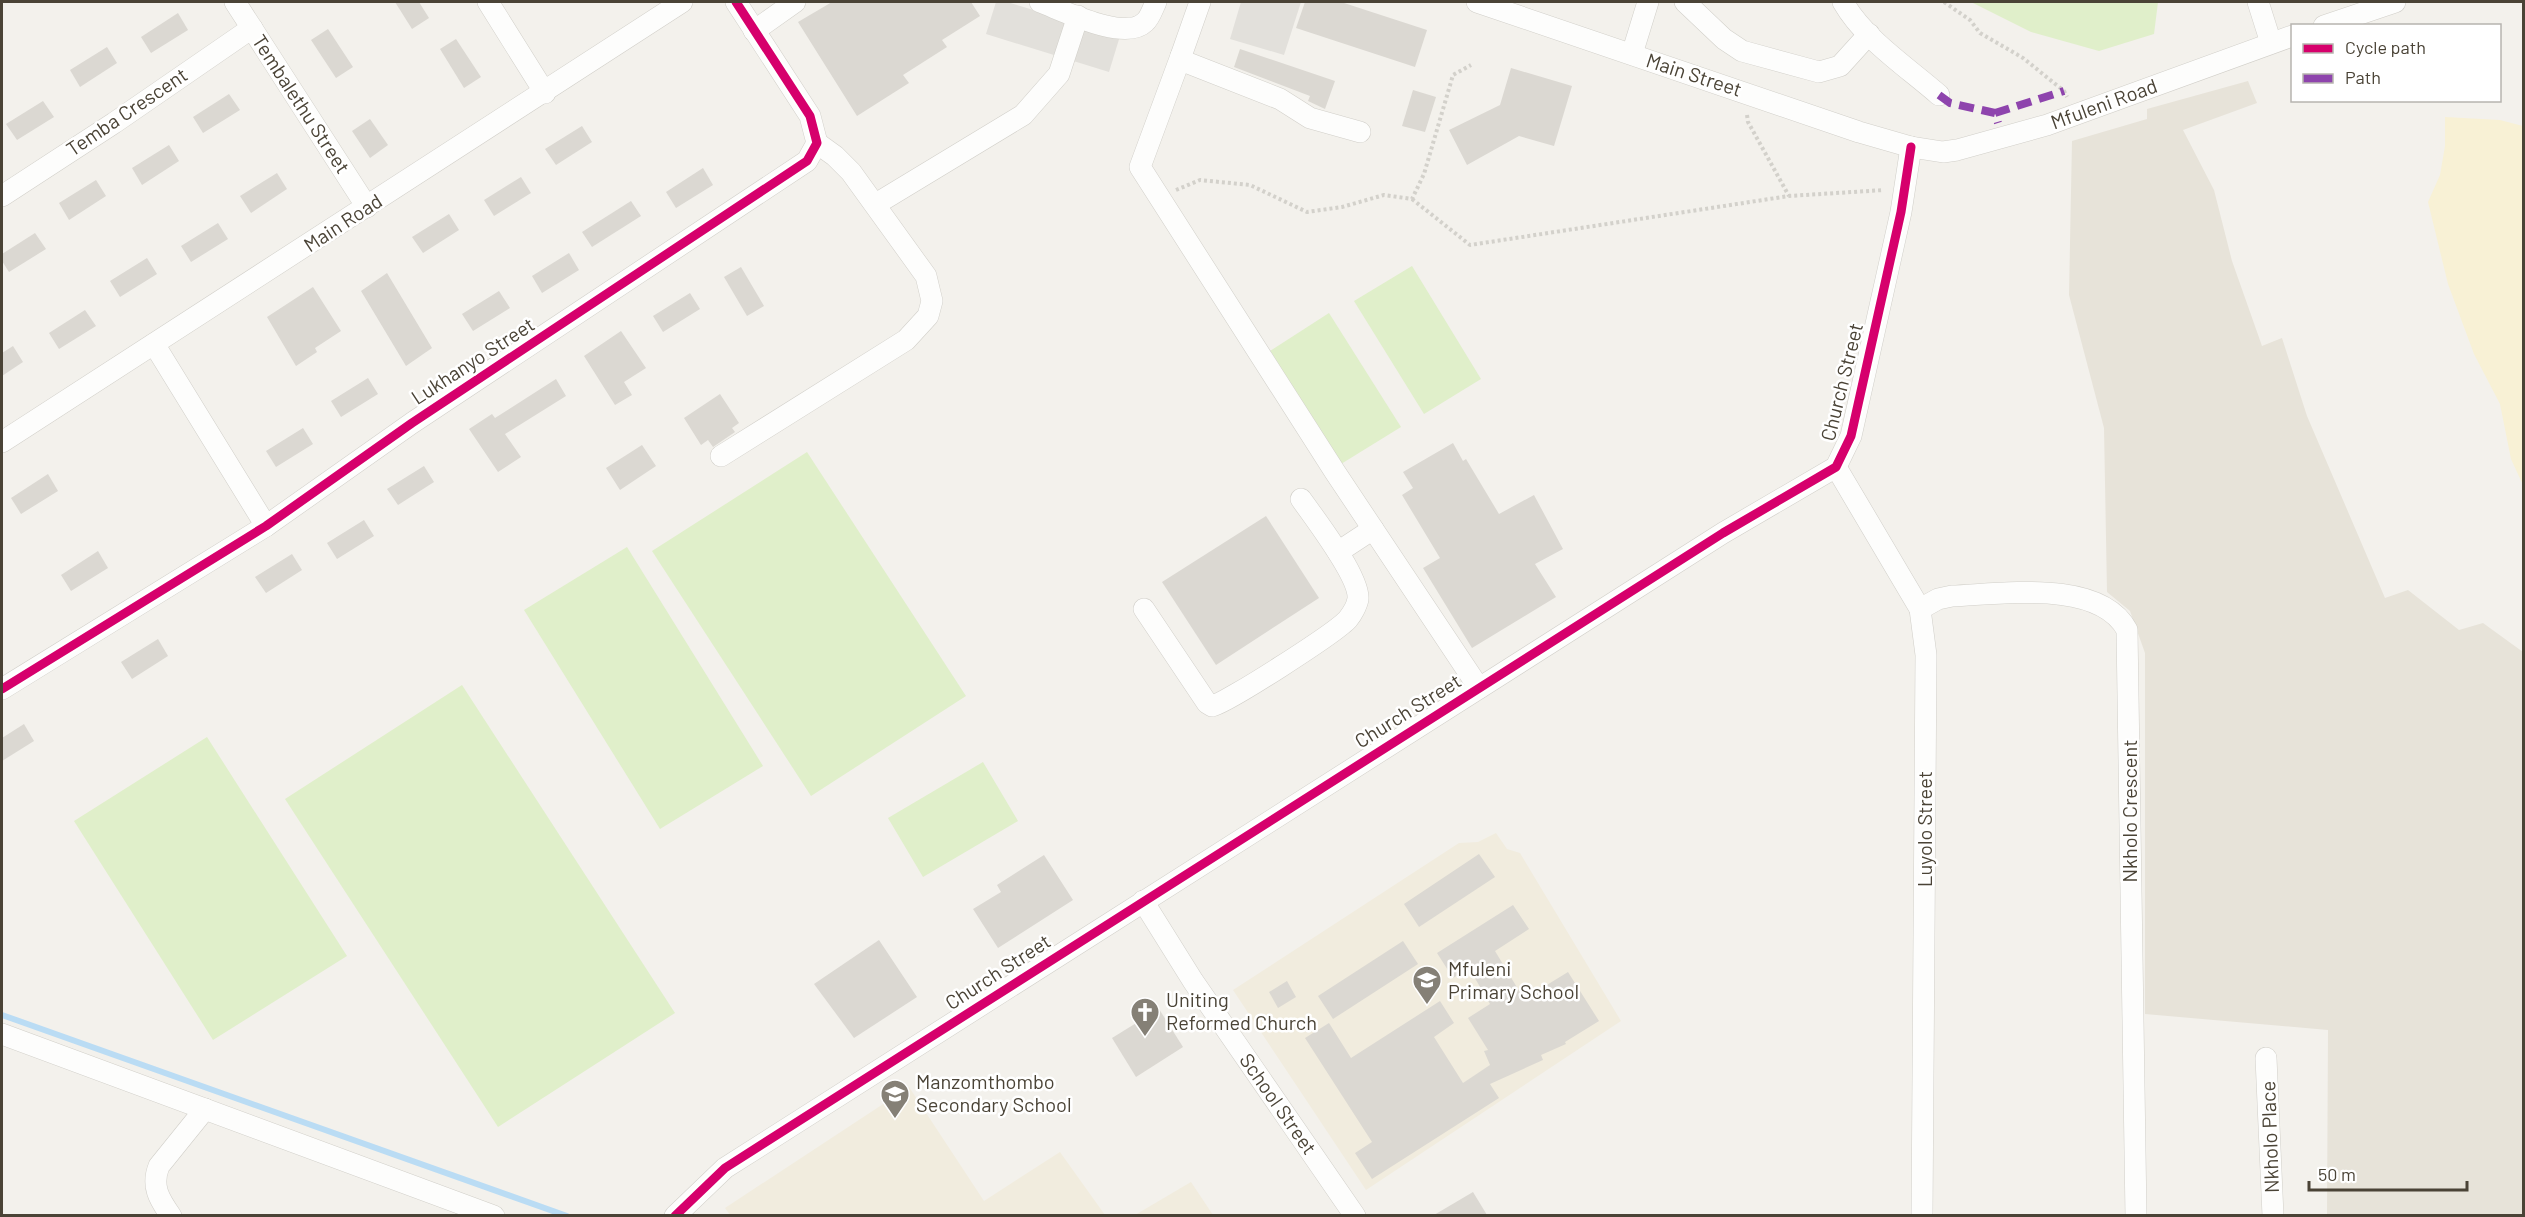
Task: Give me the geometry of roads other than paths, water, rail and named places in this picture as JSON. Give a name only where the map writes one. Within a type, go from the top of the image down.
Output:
[{"type":"street","name":"Tembalethu Street","points":[[235,2],[367,207]]},
{"type":"street","points":[[488,2],[545,93]]},
{"type":"street","name":"Main Road","points":[[2,442],[545,93],[682,2]]},
{"type":"street","points":[[721,456],[906,340],[928,316],[932,301],[926,276],[876,204],[843,164],[817,143],[810,116],[736,2]]},
{"type":"street","points":[[754,31],[795,2]]},
{"type":"street","points":[[1040,2],[1107,27],[1122,30],[1145,22],[1156,2]]},
{"type":"street","points":[[1200,2],[1140,167],[1373,529],[1479,688]]},
{"type":"street","name":"Main Street","points":[[1477,2],[1911,147]]},
{"type":"street","points":[[1632,54],[1648,2]]},
{"type":"street","points":[[1685,2],[1724,39],[1742,51],[1819,72],[1830,70],[1848,59],[1869,34]]},
{"type":"street","points":[[1843,2],[1850,14],[1869,34],[1939,95]]},
{"type":"street","points":[[2258,2],[2271,44]]},
{"type":"street","points":[[2330,24],[2395,2]]},
{"type":"street","points":[[876,204],[1023,115],[1059,74],[1078,16]]},
{"type":"street","name":"Temba Crescent","points":[[2,196],[114,123],[252,28]]},
{"type":"street","name":"Mfuleni Road","points":[[1911,147],[1943,152],[1981,144],[2047,125],[2291,36]]},
{"type":"street","points":[[1181,56],[1183,61],[1280,99],[1310,118],[1360,132]]},
{"type":"street","name":"Lukhanyo Street","points":[[2,689],[266,526],[412,423],[796,170],[807,161],[817,143]]},
{"type":"street","name":"Church Street","points":[[675,1215],[725,1168],[1723,533],[1836,467],[1851,436],[1901,212],[1911,147]]},
{"type":"street","points":[[154,344],[266,526]]},
{"type":"street","name":"Luyolo Street","points":[[1836,467],[1920,609],[1926,655],[1922,1215]]},
{"type":"street","points":[[1144,609],[1207,703],[1216,706],[1322,640],[1348,619],[1355,608],[1357,594],[1338,552],[1301,499]]},
{"type":"street","points":[[1338,552],[1373,529]]},
{"type":"street","name":"Nkholo Crescent","points":[[1920,609],[1938,599],[1952,596],[2060,595],[2086,598],[2115,612],[2127,630],[2136,1215]]},
{"type":"street","name":"School Street","points":[[1143,901],[1193,981],[1355,1215]]},
{"type":"street","points":[[2,1034],[494,1215]]},
{"type":"street","name":"Nkholo Place","points":[[2266,1058],[2273,1215]]},
{"type":"street","points":[[171,1215],[156,1191],[154,1178],[159,1166],[205,1109]]},
{"type":"waterway","points":[[2,1015],[567,1216]]},
{"type":"place","name":"Mfuleni Primary School","points":[[1427,1006]]},
{"type":"place","name":"Uniting Reformed Church","points":[[1145,1038]]},
{"type":"place","name":"Manzomthombo Secondary School","points":[[895,1120]]}]
